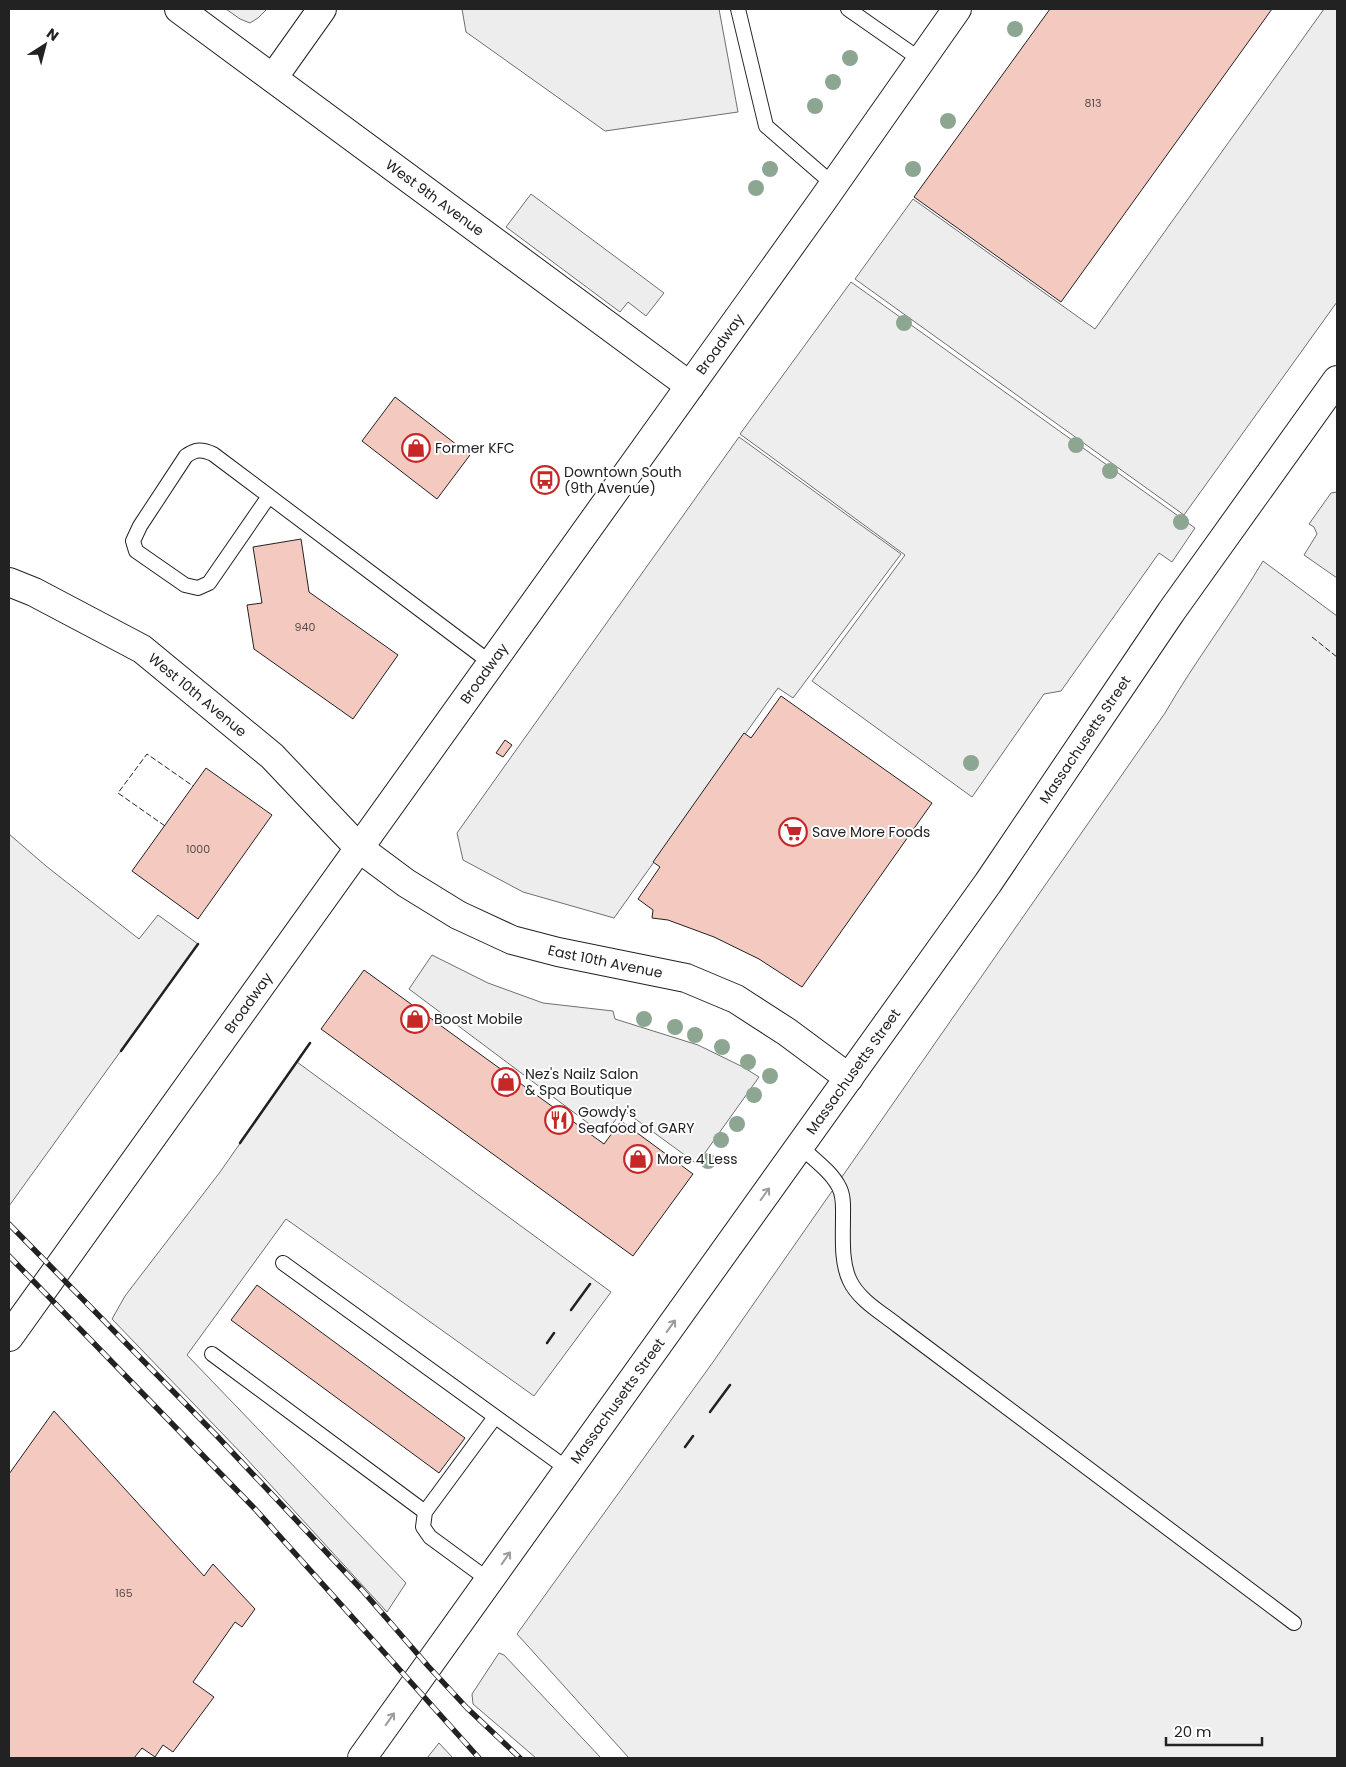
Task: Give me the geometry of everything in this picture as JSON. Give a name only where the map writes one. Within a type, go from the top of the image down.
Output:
[{"type":"street","name":"West 9th Avenue","points":[[180,9],[690,386]]},
{"type":"street","points":[[273,78],[322,9]]},
{"type":"street","name":"Broadway","points":[[9,1338],[834,185],[957,9]]},
{"type":"street","name":"Massachusetts Street","points":[[362,1758],[988,883],[1171,612],[1337,380]]},
{"type":"street","name":"West 10th Avenue","points":[[9,582],[34,592],[142,650],[272,756],[359,848]]},
{"type":"street","name":"East 10th Avenue","points":[[359,848],[406,883],[458,915],[512,940],[558,952],[686,978],[736,998],[787,1032],[849,1078]]},
{"type":"lane","points":[[738,9],[766,126],[834,185]]},
{"type":"lane","points":[[848,9],[921,60]]},
{"type":"lane","points":[[269,496],[209,583],[198,588],[184,585],[136,551],[133,541],[140,526],[186,456],[194,451],[204,450],[213,454],[269,496],[491,663]]},
{"type":"lane","points":[[800,1146],[833,1176],[840,1189],[843,1203],[845,1270],[851,1284],[862,1297],[1294,1623]]},
{"type":"lane","points":[[283,1263],[569,1470]]},
{"type":"lane","points":[[212,1354],[425,1512]]},
{"type":"lane","points":[[490,1581],[430,1537],[423,1527],[425,1512],[495,1417]]},
{"type":"shaded area","points":[[226,9],[267,9],[250,23],[240,19]]},
{"type":"shaded area","points":[[462,9],[719,9],[738,112],[605,131],[466,32]]},
{"type":"shaded area","points":[[1324,9],[1337,9],[1337,302],[1184,515],[855,279],[913,199],[1095,329]]},
{"type":"shaded area","points":[[531,194],[664,293],[646,316],[628,302],[620,312],[506,227]]},
{"type":"shaded area","points":[[851,282],[1195,528],[1172,562],[1159,553],[1061,691],[1044,694],[972,797],[812,681],[905,555],[740,434]]},
{"type":"shaded area","points":[[739,437],[901,554],[793,698],[778,688],[614,918],[523,892],[463,860],[457,833]]},
{"type":"shaded area","points":[[1337,492],[1337,578],[1304,555],[1317,534],[1314,527],[1309,524],[1331,493]]},
{"type":"shaded area","points":[[1263,561],[1337,616],[1337,1758],[629,1758],[517,1634],[713,1362],[1165,713]]},
{"type":"shaded area","points":[[9,834],[46,866],[139,939],[158,915],[198,944],[9,1206]]},
{"type":"shaded area","points":[[432,955],[488,983],[543,1003],[613,1011],[615,1019],[698,1045],[759,1077],[697,1164],[623,1110],[604,1135],[409,989]]},
{"type":"shaded area","points":[[297,1062],[611,1292],[534,1396],[286,1219],[187,1355],[406,1583],[387,1612],[244,1456],[112,1319],[125,1296],[220,1172]]},
{"type":"shaded area","points":[[499,1653],[504,1655],[601,1758],[536,1758],[473,1704],[472,1694]]},
{"type":"shaded area","points":[[439,1743],[453,1758],[427,1758]]},
{"type":"building","points":[[1050,9],[1272,9],[1061,302],[914,197]]},
{"type":"building","name":"Former KFC","points":[[395,397],[470,455],[437,499],[362,441]]},
{"type":"building","points":[[549,471],[556,476],[547,489],[540,484]]},
{"type":"building","points":[[301,539],[309,592],[398,655],[353,719],[254,649],[247,605],[262,603],[253,547]]},
{"type":"building","name":"Save More Foods","points":[[781,696],[932,803],[802,987],[759,959],[714,937],[668,920],[652,918],[653,910],[638,899],[660,867],[653,862],[744,733],[751,738]]},
{"type":"building","points":[[505,740],[512,745],[503,757],[496,753]]},
{"type":"building","points":[[206,768],[272,815],[198,919],[132,871]]},
{"type":"building","points":[[364,970],[604,1144],[621,1121],[693,1174],[633,1256],[321,1029]]},
{"type":"building","points":[[257,1285],[465,1438],[439,1473],[231,1320]]},
{"type":"building","points":[[54,1411],[204,1576],[213,1564],[255,1609],[242,1627],[235,1622],[193,1682],[214,1697],[173,1752],[163,1745],[155,1757],[142,1748],[134,1758],[9,1758],[9,1474]]},
{"type":"railway","points":[[9,1224],[217,1436],[362,1590],[467,1708],[520,1758]]},
{"type":"railway","points":[[9,1256],[256,1510],[479,1758]]},
{"type":"fence","points":[[1312,637],[1337,657]]},
{"type":"fence","points":[[165,826],[118,793],[147,754],[193,786]]},
{"type":"wall","points":[[121,1051],[198,944]]},
{"type":"wall","points":[[240,1143],[310,1043]]},
{"type":"wall","points":[[571,1310],[590,1284]]},
{"type":"wall","points":[[547,1343],[554,1333]]},
{"type":"wall","points":[[710,1412],[730,1385]]},
{"type":"wall","points":[[685,1447],[693,1436]]},
{"type":"place","name":"Former KFC","points":[[416,448]]},
{"type":"place","name":"Downtown South (9th Avenue)","points":[[545,480]]},
{"type":"place","name":"Save More Foods","points":[[793,832]]},
{"type":"place","name":"Boost Mobile","points":[[415,1019]]},
{"type":"place","name":"Nez's Nailz Salon & Spa Boutique","points":[[506,1082]]},
{"type":"place","name":"Gowdy's Seafood of GARY","points":[[559,1120]]},
{"type":"place","name":"More 4 Less","points":[[638,1159]]}]
